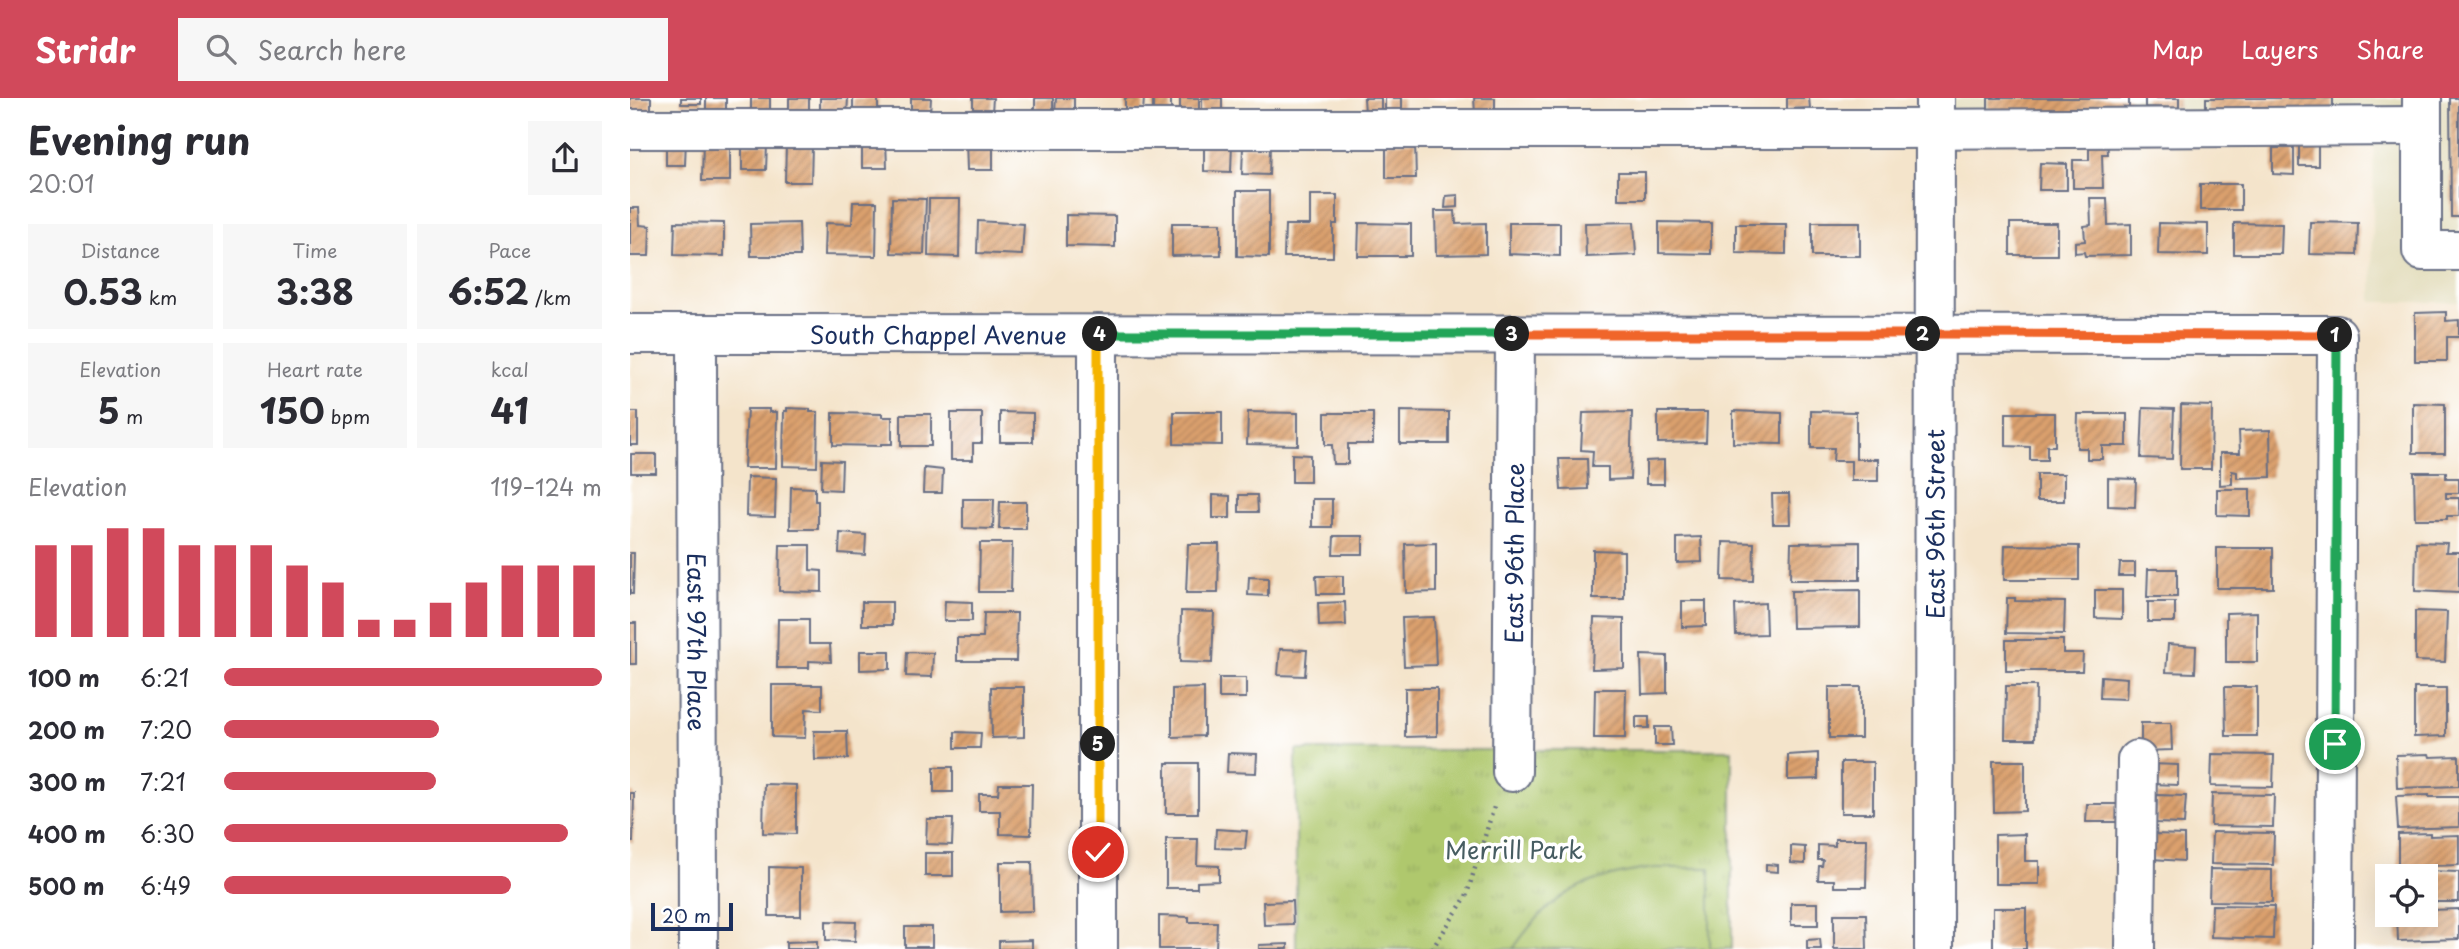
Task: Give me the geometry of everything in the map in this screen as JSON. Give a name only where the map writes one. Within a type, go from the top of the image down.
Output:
[{"type":"street","points":[[630,129],[1935,113],[2422,112],[2422,251],[2459,251]]},
{"type":"street","name":"East 96th Street","points":[[1934,949],[1935,113]]},
{"type":"street","name":"South Chappel Avenue","points":[[630,334],[2337,335],[2334,949]]},
{"type":"street","name":"East 97th Place","points":[[697,334],[698,949]]},
{"type":"street","points":[[1098,334],[1098,949]]},
{"type":"street","name":"East 96th Place","points":[[1512,772],[1514,334]]},
{"type":"street","points":[[2135,949],[2137,760]]},
{"type":"path","points":[[1432,949],[1466,897],[1494,807]]},
{"type":"shaded area","points":[[1941,98],[2459,98],[2459,302],[2372,302],[2374,132],[1941,135]]},
{"type":"green space","name":"Merrill Park","points":[[1296,750],[1732,750],[1732,949],[1296,949]]},
{"type":"green space","points":[[1654,868],[1710,868],[1710,949],[1513,949],[1542,913],[1573,890],[1590,882]]},
{"type":"building","points":[[630,98],[651,98],[651,112],[630,112]]},
{"type":"building","points":[[681,98],[701,98],[701,104],[681,104]]},
{"type":"building","points":[[706,98],[726,98],[726,109],[706,109]]},
{"type":"building","points":[[751,98],[770,98],[770,117],[751,117]]},
{"type":"building","points":[[789,98],[809,98],[809,113],[789,112]]},
{"type":"building","points":[[820,98],[848,98],[847,115],[820,114]]},
{"type":"building","points":[[853,98],[878,98],[878,113],[853,112]]},
{"type":"building","points":[[911,98],[931,98],[930,115],[911,114]]},
{"type":"building","points":[[973,98],[993,98],[992,112],[973,112]]},
{"type":"building","points":[[1035,98],[1053,98],[1053,112],[1035,112]]},
{"type":"building","points":[[1056,98],[1074,98],[1074,112],[1055,112]]},
{"type":"building","points":[[1125,98],[1144,98],[1143,112],[1125,112]]},
{"type":"building","points":[[1153,98],[1171,98],[1171,114],[1153,113]]},
{"type":"building","points":[[1180,98],[1199,98],[1199,114],[1180,114]]},
{"type":"building","points":[[1202,98],[1222,98],[1222,115],[1202,114]]},
{"type":"building","points":[[1364,98],[1381,98],[1381,111],[1365,112]]},
{"type":"building","points":[[1385,98],[1402,98],[1402,112],[1385,112]]},
{"type":"building","points":[[1474,98],[1495,98],[1495,113],[1475,113]]},
{"type":"building","points":[[1787,98],[1809,98],[1810,108],[1787,109]]},
{"type":"building","points":[[1988,98],[2129,98],[2129,117],[1988,120]]},
{"type":"building","points":[[2145,98],[2179,98],[2179,108],[2145,107]]},
{"type":"building","points":[[2206,98],[2333,98],[2333,118],[2206,112]]},
{"type":"building","points":[[2450,98],[2459,98],[2459,217],[2451,217]]},
{"type":"building","points":[[666,138],[686,139],[685,165],[666,165]]},
{"type":"building","points":[[966,139],[993,139],[993,170],[967,170]]},
{"type":"building","points":[[2089,139],[2107,139],[2108,154],[2102,154],[2103,188],[2073,188],[2073,160],[2089,160]]},
{"type":"building","points":[[703,140],[730,141],[730,181],[702,181]]},
{"type":"building","points":[[886,140],[887,168],[862,168],[862,141]]},
{"type":"building","points":[[2299,140],[2318,140],[2318,166],[2299,166]]},
{"type":"building","points":[[1204,142],[1232,143],[1231,172],[1204,171]]},
{"type":"building","points":[[1386,142],[1415,142],[1416,178],[1386,178]]},
{"type":"building","points":[[742,144],[767,144],[766,170],[742,170]]},
{"type":"building","points":[[786,145],[812,145],[811,182],[785,182]]},
{"type":"building","points":[[1243,146],[1270,147],[1269,175],[1242,174]]},
{"type":"building","points":[[2273,148],[2294,148],[2294,175],[2273,174]]},
{"type":"building","points":[[2040,163],[2067,164],[2067,190],[2039,190]]},
{"type":"building","points":[[1618,172],[1645,172],[1645,199],[1618,199]]},
{"type":"building","points":[[2200,184],[2241,184],[2241,210],[2200,210]]},
{"type":"building","points":[[1237,191],[1269,191],[1269,257],[1237,256]]},
{"type":"building","points":[[1310,195],[1337,195],[1337,224],[1333,224],[1333,257],[1284,257],[1285,225],[1310,225]]},
{"type":"building","points":[[1458,195],[1458,207],[1445,208],[1446,196]]},
{"type":"building","points":[[892,198],[926,199],[924,254],[891,253]]},
{"type":"building","points":[[2090,198],[2107,198],[2108,225],[2131,224],[2131,255],[2085,256],[2084,252],[2075,253],[2075,242],[2085,241],[2084,226],[2091,225]]},
{"type":"building","points":[[929,199],[960,199],[959,257],[928,256]]},
{"type":"building","points":[[853,202],[877,202],[876,256],[824,255],[825,223],[852,224]]},
{"type":"building","points":[[630,208],[639,208],[640,225],[650,226],[649,256],[630,256]]},
{"type":"building","points":[[1435,211],[1455,211],[1456,224],[1486,223],[1486,254],[1436,255]]},
{"type":"building","points":[[1066,215],[1115,216],[1115,247],[1066,246]]},
{"type":"building","points":[[978,221],[1024,224],[1022,255],[977,253]]},
{"type":"building","points":[[675,222],[724,223],[724,256],[674,255]]},
{"type":"building","points":[[1634,222],[1636,255],[1586,257],[1585,223]]},
{"type":"building","points":[[1659,222],[1711,223],[1711,254],[1659,253]]},
{"type":"building","points":[[1812,222],[1860,222],[1860,256],[1812,256]]},
{"type":"building","points":[[2310,222],[2358,223],[2357,255],[2309,254]]},
{"type":"building","points":[[799,223],[800,256],[751,256],[750,224]]},
{"type":"building","points":[[1172,223],[1221,223],[1221,255],[1172,256]]},
{"type":"building","points":[[1359,223],[1411,224],[1411,256],[1358,256]]},
{"type":"building","points":[[1509,223],[1560,223],[1560,256],[1509,254]]},
{"type":"building","points":[[2010,223],[2057,223],[2057,255],[2010,255]]},
{"type":"building","points":[[2159,223],[2208,224],[2208,255],[2158,254]]},
{"type":"building","points":[[2234,223],[2282,224],[2281,254],[2234,254]]},
{"type":"building","points":[[1736,224],[1786,224],[1786,254],[1736,253]]},
{"type":"building","points":[[2446,312],[2446,321],[2459,320],[2459,337],[2447,337],[2447,361],[2415,361],[2415,313]]},
{"type":"building","points":[[2413,403],[2445,404],[2445,453],[2413,453]]},
{"type":"building","points":[[2181,405],[2212,406],[2211,469],[2180,469]]},
{"type":"building","points":[[787,408],[818,412],[817,467],[783,466],[784,411],[787,411]]},
{"type":"building","points":[[2143,408],[2174,409],[2172,459],[2141,458]]},
{"type":"building","points":[[747,409],[769,409],[769,412],[777,412],[776,468],[744,468]]},
{"type":"building","points":[[1400,411],[1449,412],[1449,444],[1400,444]]},
{"type":"building","points":[[1733,411],[1782,413],[1782,444],[1733,443]]},
{"type":"building","points":[[1811,411],[1856,412],[1856,459],[1878,459],[1878,481],[1851,481],[1851,461],[1833,461],[1834,448],[1811,448]]},
{"type":"building","points":[[630,412],[638,412],[638,445],[630,445]]},
{"type":"building","points":[[1000,412],[1033,413],[1033,442],[1000,442]]},
{"type":"building","points":[[1174,412],[1222,412],[1222,445],[1174,444]]},
{"type":"building","points":[[1248,412],[1298,413],[1298,445],[1247,444]]},
{"type":"building","points":[[1632,412],[1630,479],[1608,480],[1608,467],[1592,467],[1593,451],[1581,450],[1583,413]]},
{"type":"building","points":[[1658,412],[1707,412],[1706,442],[1658,443]]},
{"type":"building","points":[[833,413],[882,414],[882,417],[892,417],[892,444],[833,445]]},
{"type":"building","points":[[951,413],[982,413],[982,443],[973,443],[973,460],[951,460]]},
{"type":"building","points":[[1325,413],[1373,413],[1373,444],[1348,444],[1348,464],[1333,464],[1332,445],[1325,445]]},
{"type":"building","points":[[2006,413],[2055,413],[2055,446],[2047,446],[2047,460],[2030,460],[2030,447],[2006,446]]},
{"type":"building","points":[[901,414],[931,414],[931,446],[901,446]]},
{"type":"building","points":[[2078,414],[2127,414],[2127,446],[2102,446],[2102,459],[2087,459],[2087,448],[2077,448]]},
{"type":"building","points":[[2270,430],[2271,477],[2237,478],[2237,472],[2232,471],[2232,484],[2220,485],[2220,453],[2240,453],[2239,431]]},
{"type":"building","points":[[631,454],[656,454],[656,473],[631,473]]},
{"type":"building","points":[[1292,454],[1310,455],[1310,482],[1292,482]]},
{"type":"building","points":[[1559,459],[1587,459],[1588,489],[1561,490]]},
{"type":"building","points":[[822,460],[842,461],[841,490],[821,489]]},
{"type":"building","points":[[1664,460],[1664,484],[1646,484],[1646,461]]},
{"type":"building","points":[[924,468],[943,470],[942,493],[923,493]]},
{"type":"building","points":[[2414,472],[2446,472],[2446,478],[2459,478],[2459,493],[2446,493],[2446,498],[2459,498],[2459,516],[2447,516],[2447,519],[2415,519]]},
{"type":"building","points":[[2037,474],[2064,474],[2064,501],[2037,501]]},
{"type":"building","points":[[747,477],[776,478],[775,517],[746,516]]},
{"type":"building","points":[[2108,478],[2136,479],[2135,507],[2108,506]]},
{"type":"building","points":[[791,487],[815,488],[818,529],[790,529]]},
{"type":"building","points":[[2217,489],[2250,489],[2250,516],[2217,515]]},
{"type":"building","points":[[1772,494],[1789,494],[1790,524],[1773,524]]},
{"type":"building","points":[[1213,495],[1230,496],[1230,518],[1213,518]]},
{"type":"building","points":[[1239,495],[1257,495],[1258,512],[1239,512]]},
{"type":"building","points":[[963,499],[994,499],[993,529],[963,528]]},
{"type":"building","points":[[1312,499],[1332,499],[1332,527],[1312,527]]},
{"type":"building","points":[[1000,502],[1026,502],[1026,529],[999,529]]},
{"type":"building","points":[[840,533],[866,535],[865,555],[839,553]]},
{"type":"building","points":[[1334,536],[1363,536],[1363,554],[1333,554]]},
{"type":"building","points":[[1701,537],[1702,562],[1677,563],[1677,538]]},
{"type":"building","points":[[1723,542],[1754,543],[1753,581],[1722,580]]},
{"type":"building","points":[[1860,542],[1860,580],[1790,580],[1791,543]]},
{"type":"building","points":[[2416,542],[2447,543],[2446,552],[2459,552],[2459,593],[2415,591]]},
{"type":"building","points":[[980,543],[1012,543],[1011,592],[979,592]]},
{"type":"building","points":[[1436,543],[1436,592],[1406,593],[1405,544]]},
{"type":"building","points":[[1188,544],[1219,544],[1218,593],[1186,593]]},
{"type":"building","points":[[780,545],[810,545],[810,570],[822,571],[822,592],[779,591]]},
{"type":"building","points":[[2005,545],[2079,546],[2079,580],[2004,580]]},
{"type":"building","points":[[2217,548],[2273,548],[2273,588],[2217,588]]},
{"type":"building","points":[[1593,550],[1624,551],[1624,599],[1593,599]]},
{"type":"building","points":[[630,553],[634,553],[633,594],[630,594]]},
{"type":"building","points":[[2120,563],[2135,563],[2135,576],[2119,576]]},
{"type":"building","points":[[2148,569],[2177,569],[2177,597],[2147,597]]},
{"type":"building","points":[[1316,576],[1343,576],[1343,594],[1317,594]]},
{"type":"building","points":[[1249,577],[1268,578],[1268,596],[1248,595]]},
{"type":"building","points":[[1860,590],[1860,627],[1792,628],[1791,591]]},
{"type":"building","points":[[2095,590],[2122,590],[2122,619],[2095,618]]},
{"type":"building","points":[[2007,598],[2015,598],[2015,601],[2065,602],[2064,634],[2006,633]]},
{"type":"building","points":[[945,601],[972,602],[972,621],[944,621]]},
{"type":"building","points":[[1682,601],[1706,601],[1706,626],[1682,627]]},
{"type":"building","points":[[862,602],[892,602],[892,625],[862,625]]},
{"type":"building","points":[[1345,602],[1346,625],[1319,626],[1318,603]]},
{"type":"building","points":[[2148,602],[2175,602],[2175,622],[2148,622]]},
{"type":"building","points":[[1765,603],[1766,634],[1736,635],[1735,605]]},
{"type":"building","points":[[1181,611],[1214,612],[1212,663],[1180,662]]},
{"type":"building","points":[[2415,611],[2447,612],[2445,662],[2415,661]]},
{"type":"building","points":[[2257,612],[2257,662],[2226,662],[2226,613]]},
{"type":"building","points":[[984,613],[1017,613],[1016,661],[957,661],[957,638],[983,638]]},
{"type":"building","points":[[1434,617],[1436,665],[1404,666],[1402,618]]},
{"type":"building","points":[[1594,618],[1624,619],[1624,668],[1592,669]]},
{"type":"building","points":[[778,619],[809,619],[809,644],[830,644],[831,662],[809,661],[809,668],[777,668]]},
{"type":"building","points":[[630,623],[636,623],[636,664],[630,664]]},
{"type":"building","points":[[2006,640],[2063,640],[2063,653],[2083,653],[2082,671],[2006,671]]},
{"type":"building","points":[[2168,644],[2196,646],[2195,673],[2166,672]]},
{"type":"building","points":[[1280,649],[1307,650],[1305,676],[1278,675]]},
{"type":"building","points":[[860,651],[890,651],[890,669],[860,670]]},
{"type":"building","points":[[907,652],[933,653],[932,677],[906,676]]},
{"type":"building","points":[[1641,655],[1667,656],[1667,693],[1642,694]]},
{"type":"building","points":[[2101,676],[2127,678],[2126,699],[2100,698]]},
{"type":"building","points":[[1219,678],[1246,678],[1246,698],[1219,698]]},
{"type":"building","points":[[772,685],[822,685],[822,710],[806,709],[805,738],[772,737]]},
{"type":"building","points":[[2006,686],[2036,686],[2035,739],[2005,739]]},
{"type":"building","points":[[991,687],[1024,687],[1024,737],[992,738]]},
{"type":"building","points":[[1829,687],[1861,687],[1861,738],[1829,738]]},
{"type":"building","points":[[2225,687],[2257,687],[2257,736],[2226,736]]},
{"type":"building","points":[[1204,688],[1204,736],[1172,737],[1172,689]]},
{"type":"building","points":[[1405,688],[1437,688],[1437,736],[1405,737]]},
{"type":"building","points":[[2414,688],[2446,688],[2446,736],[2414,737]]},
{"type":"building","points":[[1595,689],[1626,689],[1625,738],[1594,738]]},
{"type":"building","points":[[1636,717],[1649,717],[1649,728],[1636,728]]},
{"type":"building","points":[[2141,723],[2171,723],[2172,750],[2141,751]]},
{"type":"building","points":[[1655,727],[1671,727],[1672,745],[1655,745]]},
{"type":"building","points":[[814,731],[847,731],[848,759],[815,760]]},
{"type":"building","points":[[955,732],[981,733],[980,748],[955,748]]},
{"type":"building","points":[[1228,753],[1257,754],[1256,773],[1227,772]]},
{"type":"building","points":[[1818,753],[1818,779],[1788,780],[1788,755]]},
{"type":"building","points":[[2212,754],[2274,755],[2273,787],[2211,786]]},
{"type":"building","points":[[2429,754],[2430,757],[2459,756],[2459,786],[2397,788],[2396,755]]},
{"type":"building","points":[[1993,761],[2025,761],[2025,811],[1994,812]]},
{"type":"building","points":[[1841,762],[1873,762],[1873,813],[1841,813]]},
{"type":"building","points":[[1166,763],[1198,763],[1198,813],[1166,813]]},
{"type":"building","points":[[2151,764],[2178,765],[2178,785],[2150,784]]},
{"type":"building","points":[[934,767],[953,767],[953,792],[934,792]]},
{"type":"building","points":[[764,784],[796,785],[796,834],[763,833]]},
{"type":"building","points":[[999,784],[1032,784],[1031,835],[1000,834],[1000,811],[979,811],[979,794],[998,794]]},
{"type":"building","points":[[630,793],[634,793],[633,842],[630,842]]},
{"type":"building","points":[[2212,794],[2274,795],[2273,827],[2211,826]]},
{"type":"building","points":[[2157,795],[2186,796],[2184,824],[2156,823]]},
{"type":"building","points":[[2396,796],[2459,797],[2459,827],[2398,829]]},
{"type":"building","points":[[2087,804],[2117,804],[2117,822],[2086,822]]},
{"type":"building","points":[[927,819],[953,819],[952,845],[926,844]]},
{"type":"building","points":[[1216,829],[1247,831],[1245,849],[1215,848]]},
{"type":"building","points":[[2212,832],[2274,833],[2273,865],[2211,864]]},
{"type":"building","points":[[2025,834],[2025,861],[2039,861],[2039,884],[1995,884],[1995,835]]},
{"type":"building","points":[[2153,834],[2184,835],[2184,861],[2152,859]]},
{"type":"building","points":[[2398,834],[2459,835],[2459,865],[2398,864]]},
{"type":"building","points":[[1166,839],[1198,839],[1197,865],[1219,866],[1219,881],[1197,882],[1197,888],[1166,888]]},
{"type":"building","points":[[1835,839],[1867,839],[1866,887],[1834,887],[1834,880],[1818,880],[1819,866],[1822,866],[1823,860],[1818,860],[1818,845],[1835,846]]},
{"type":"building","points":[[1791,846],[1805,847],[1805,864],[1791,863]]},
{"type":"building","points":[[925,853],[953,853],[953,876],[925,876]]},
{"type":"building","points":[[1000,862],[1032,862],[1033,911],[1000,912]]},
{"type":"building","points":[[1766,864],[1778,865],[1778,872],[1766,871]]},
{"type":"building","points":[[769,867],[801,868],[801,916],[769,916]]},
{"type":"building","points":[[2210,869],[2272,870],[2272,902],[2209,901]]},
{"type":"building","points":[[2438,871],[2459,872],[2459,902],[2438,902]]},
{"type":"building","points":[[1292,901],[1293,924],[1264,925],[1263,902]]},
{"type":"building","points":[[1791,903],[1818,903],[1818,925],[1791,925]]},
{"type":"building","points":[[2212,905],[2274,906],[2273,939],[2211,937]]},
{"type":"building","points":[[1993,908],[2026,908],[2026,949],[1993,949]]},
{"type":"building","points":[[2459,909],[2459,939],[2398,941],[2397,927],[2438,927],[2438,910]]},
{"type":"building","points":[[1834,914],[1866,914],[1867,949],[1834,949]]},
{"type":"building","points":[[1159,916],[1189,917],[1189,922],[1217,922],[1216,949],[1159,949]]},
{"type":"building","points":[[826,921],[856,922],[855,941],[826,940]]},
{"type":"building","points":[[905,927],[932,927],[932,947],[905,947]]},
{"type":"building","points":[[1820,939],[1821,949],[1807,949],[1807,940]]},
{"type":"building","points":[[1032,940],[1032,949],[999,949],[999,941]]},
{"type":"building","points":[[817,941],[817,949],[786,949],[786,942]]},
{"type":"building","points":[[1288,944],[1288,949],[1259,949],[1259,945]]},
{"type":"route","points":[[1098,852],[1098,334],[2337,335],[2335,744]]}]
